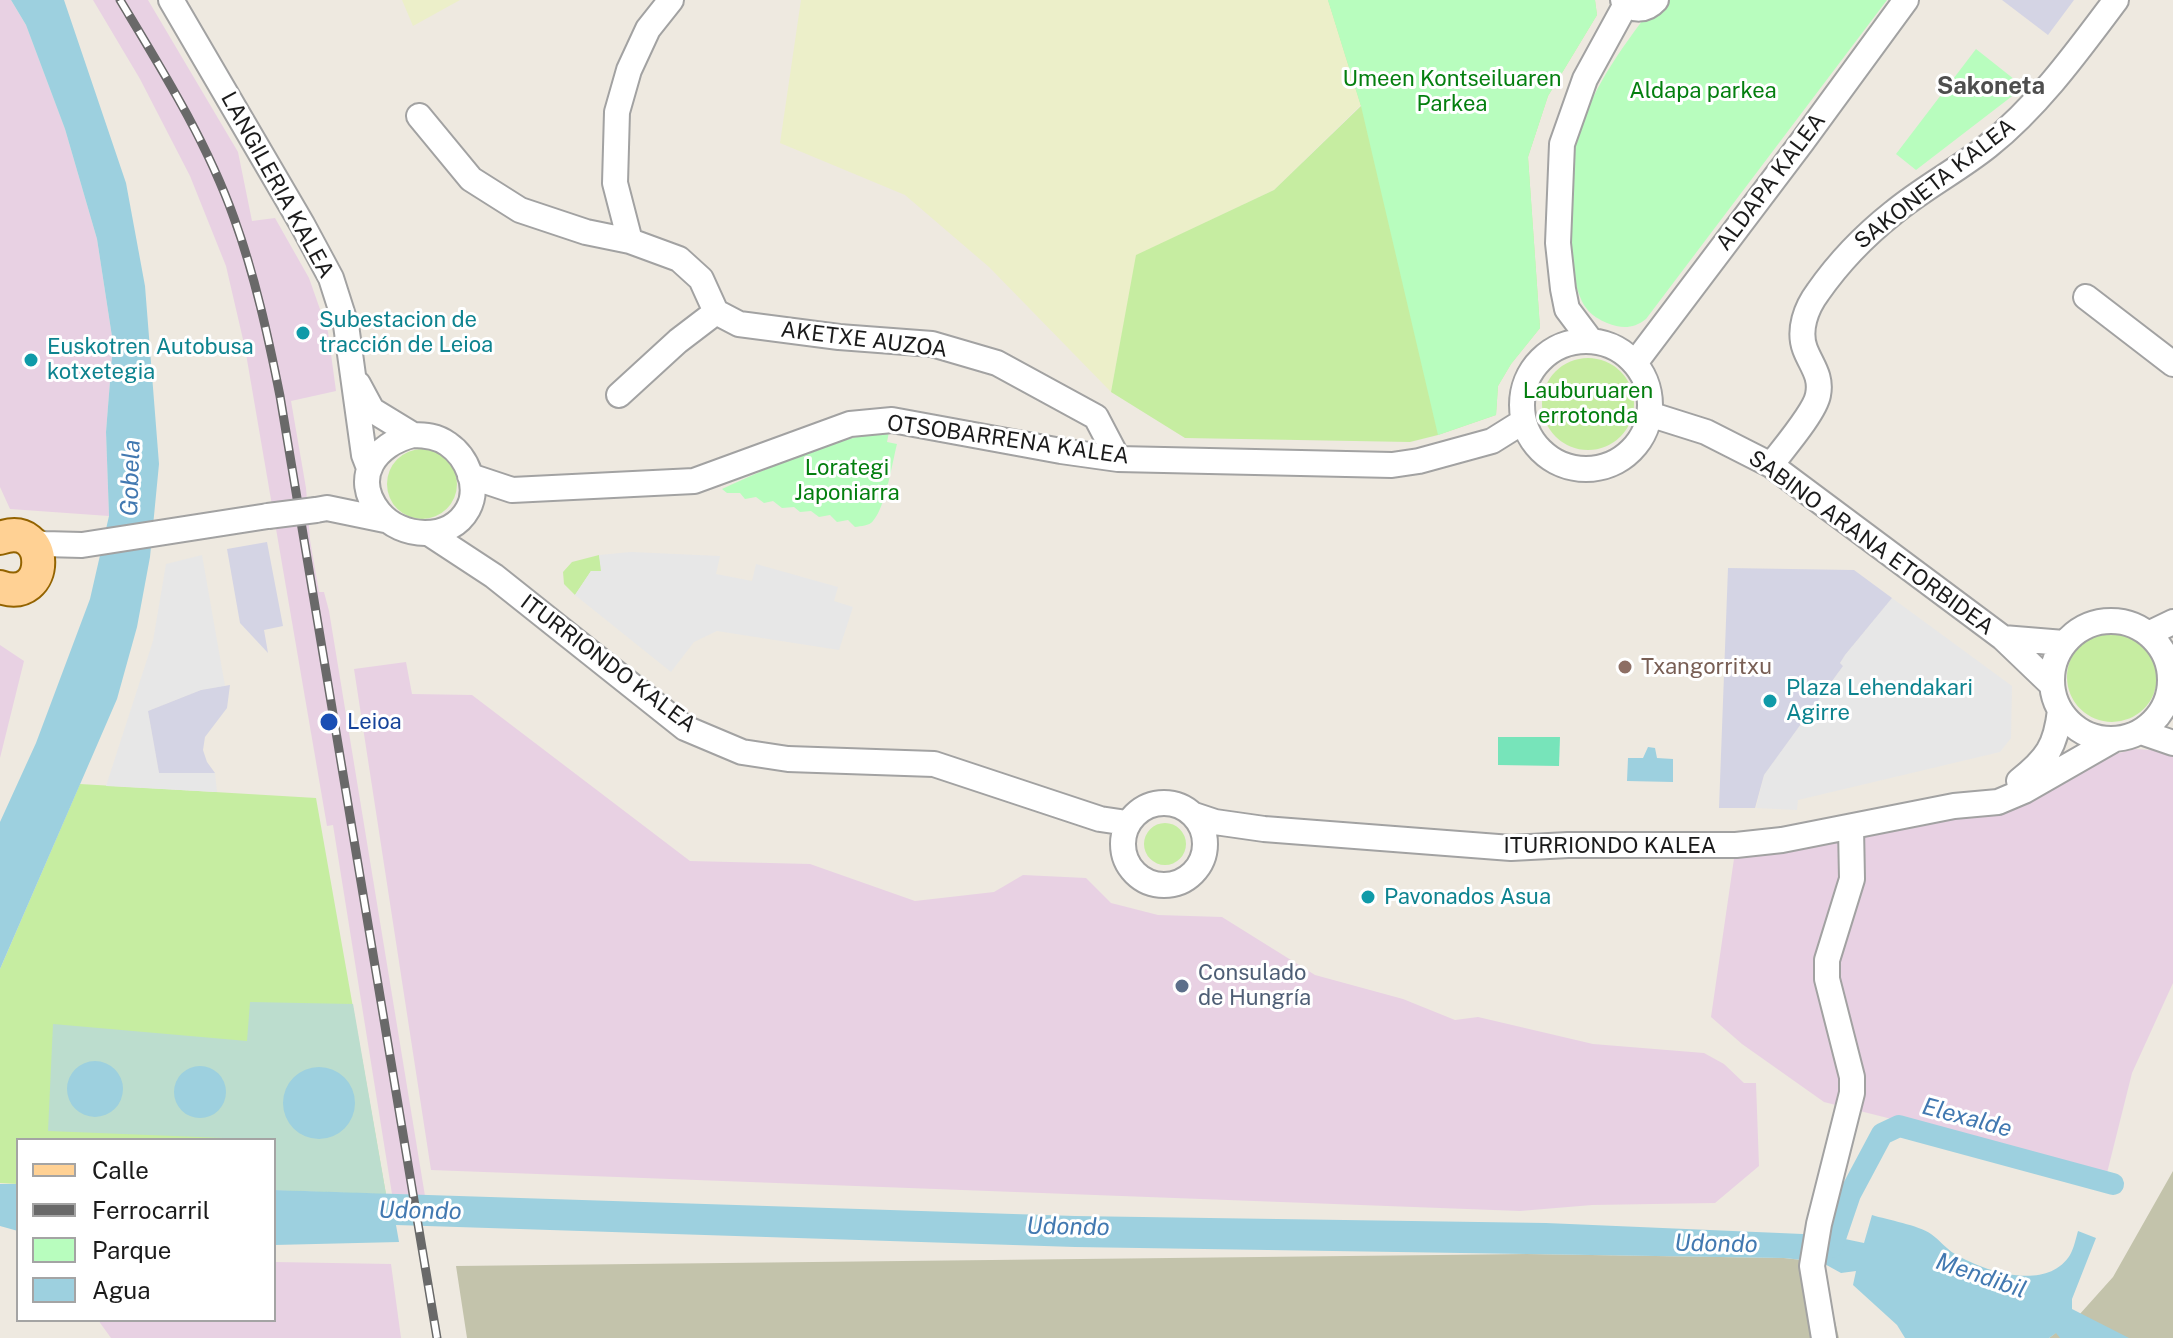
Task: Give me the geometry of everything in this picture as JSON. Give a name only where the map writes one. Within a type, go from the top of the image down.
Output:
[{"type":"main road","points":[[0,587],[22,588],[31,583],[18,539]]},
{"type":"street","name":"LANGILERIA KALEA","points":[[171,0],[331,278],[346,325],[368,474]]},
{"type":"street","points":[[630,241],[615,183],[617,112],[629,70],[648,29],[671,0]]},
{"type":"street","points":[[1555,348],[1567,309],[1558,243],[1562,144],[1585,79],[1624,2],[1631,8],[1644,9],[1656,0]]},
{"type":"street","name":"ALDAPA KALEA","points":[[1635,363],[1906,0]]},
{"type":"street","name":"SAKONETA KALEA","points":[[1771,465],[1813,407],[1818,395],[1818,373],[1805,348],[1802,326],[1815,295],[1849,252],[1894,211],[1969,160],[2037,102],[2116,0]]},
{"type":"street","points":[[419,116],[471,179],[520,210],[586,232],[630,241],[679,259],[701,279],[716,312],[678,341],[619,395]]},
{"type":"street","points":[[2086,297],[2173,364]]},
{"type":"street","points":[[1567,309],[1591,341]]},
{"type":"street","name":"AKETXE AUZOA","points":[[716,312],[739,324],[932,344],[997,363],[1096,417],[1118,459]]},
{"type":"street","points":[[1576,341],[1591,341],[1618,349],[1635,363],[1649,395],[1649,414],[1643,434],[1629,452],[1611,464],[1590,469],[1568,466],[1548,457],[1528,431],[1521,400],[1527,379],[1538,361],[1555,348],[1576,341]]},
{"type":"street","name":"LANGILERIA KALEA","points":[[355,380],[372,410],[413,435]]},
{"type":"street","name":"SABINO ARANA ETORBIDEA","points":[[1649,414],[1706,432],[1771,465],[2003,638],[2051,684]]},
{"type":"street","name":"OTSOBARRENA KALEA","points":[[470,476],[512,490],[694,481],[819,434],[866,421],[908,422],[1118,459],[1392,465],[1419,461],[1528,431]]},
{"type":"street","points":[[321,509],[368,474],[382,448],[396,439],[413,435],[430,436],[446,442],[459,453],[470,476],[471,499],[461,517],[447,528],[430,534],[414,533],[398,529],[376,509],[368,474]]},
{"type":"street","points":[[18,539],[71,545],[321,509],[385,520]]},
{"type":"street","points":[[461,517],[486,570]]},
{"type":"street","name":"ITURRIONDO KALEA","points":[[430,534],[486,570],[685,728],[712,741],[742,752],[788,759],[934,764],[1100,819],[1127,823]]},
{"type":"street","points":[[2113,621],[2132,625],[2148,634],[2171,663],[2168,715],[2141,732],[2113,740],[2097,738],[2069,723],[2060,710],[2051,684],[2052,669],[2064,643],[2078,630],[2095,623],[2113,621]]},
{"type":"street","points":[[2148,634],[2173,622]]},
{"type":"street","name":"SABINO ARANA ETORBIDEA","points":[[2003,638],[2064,643]]},
{"type":"street","name":"ITURRIONDO KALEA","points":[[1954,806],[2012,786],[2039,765],[2053,747],[2060,710]]},
{"type":"street","points":[[2141,732],[2173,743]]},
{"type":"street","name":"ITURRIONDO KALEA","points":[[1264,829],[1229,836],[1202,860],[1196,871],[1173,884],[1147,882],[1135,874],[1123,850],[1127,823],[1135,813],[1159,802],[1172,803],[1215,822],[1264,829],[1511,848],[1736,845],[1851,828],[1954,806],[1998,802],[2024,791],[2113,740]]},
{"type":"street","points":[[1194,815],[1205,836],[1202,860]]},
{"type":"street","points":[[1824,1338],[1812,1266],[1819,1224],[1852,1093],[1852,1077],[1827,979],[1827,960],[1852,879],[1851,828]]},
{"type":"shaded area","points":[[0,0],[11,0],[26,25],[65,129],[97,239],[113,343],[106,432],[109,516],[10,509],[0,487]]},
{"type":"shaded area","points":[[93,0],[148,0],[238,152],[252,221],[275,218],[309,278],[328,332],[336,391],[291,401],[306,488],[310,540],[319,592],[324,592],[329,611],[425,1196],[392,1194],[333,825],[327,826],[245,348],[226,266],[190,176],[140,79]]},
{"type":"shaded area","points":[[402,0],[460,0],[413,26]]},
{"type":"shaded area","points":[[801,0],[1328,0],[1361,105],[1274,190],[1137,255],[1111,392],[989,267],[905,195],[780,143]]},
{"type":"shaded area","points":[[2002,0],[2074,0],[2048,35]]},
{"type":"shaded area","points":[[267,542],[283,626],[264,630],[268,653],[240,623],[227,549]]},
{"type":"shaded area","points":[[631,552],[720,556],[716,574],[752,581],[756,564],[838,587],[834,601],[853,607],[839,650],[717,631],[694,642],[671,672],[575,595],[591,571],[601,571],[599,555]]},
{"type":"shaded area","points":[[202,555],[225,686],[201,690],[148,711],[159,773],[215,773],[217,792],[106,786],[153,641],[166,564]]},
{"type":"shaded area","name":"Plaza Lehendakari Agirre","points":[[1728,568],[1854,570],[1892,598],[1845,655],[1840,663],[1843,666],[1764,775],[1755,808],[1719,808]]},
{"type":"shaded area","points":[[1892,598],[2012,686],[2011,738],[2000,752],[1798,800],[1797,810],[1756,808],[1764,775],[1843,666],[1840,663],[1845,655]]},
{"type":"shaded area","points":[[0,645],[24,661],[0,758]]},
{"type":"shaded area","points":[[406,662],[412,694],[472,695],[690,861],[810,864],[915,901],[994,892],[1023,875],[1086,878],[1111,903],[1158,915],[1222,917],[1315,975],[1403,999],[1455,1020],[1478,1017],[1593,1044],[1704,1053],[1724,1064],[1744,1083],[1756,1083],[1759,1166],[1715,1203],[1592,1205],[1520,1211],[431,1170],[354,669]]},
{"type":"shaded area","points":[[230,685],[227,708],[205,737],[203,750],[215,773],[159,773],[148,711],[201,690]]},
{"type":"shaded area","points":[[2135,749],[2166,751],[2173,755],[2173,983],[2132,1073],[2107,1173],[1824,1102],[1742,1044],[1711,1017],[1736,845],[2024,791],[2063,767]]},
{"type":"shaded area","points":[[250,1002],[353,1004],[386,1194],[276,1190],[276,1138],[48,1131],[53,1024],[247,1041]]},
{"type":"shaded area","points":[[2173,1171],[2173,1338],[2049,1338],[2079,1315],[2113,1277]]},
{"type":"shaded area","points":[[1527,1254],[1784,1258],[1821,1262],[1839,1338],[467,1338],[456,1266]]},
{"type":"shaded area","points":[[276,1262],[391,1264],[401,1338],[111,1338],[99,1322],[276,1322]]},
{"type":"green space","points":[[1328,0],[1595,0],[1597,15],[1548,96],[1528,157],[1540,328],[1498,386],[1496,415],[1438,435],[1410,442],[1185,438],[1111,392],[1136,255],[1274,190],[1361,106]]},
{"type":"green space","name":"Umeen Kontseiluaren Parkea","points":[[1328,0],[1595,0],[1597,15],[1548,96],[1528,157],[1540,328],[1498,386],[1496,415],[1438,435],[1361,106]]},
{"type":"green space","name":"Aldapa parkea","points":[[1658,0],[1887,0],[1646,319],[1637,325],[1623,327],[1596,317],[1581,298],[1570,246],[1570,173],[1578,136],[1592,99],[1623,48]]},
{"type":"green space","points":[[1976,49],[2024,87],[1916,170],[1896,154]]},
{"type":"green space","name":"Lauburuaren errotonda","points":[[1588,358],[1606,361],[1621,371],[1631,386],[1634,404],[1631,422],[1621,437],[1606,447],[1588,450],[1570,447],[1555,437],[1545,422],[1542,404],[1545,386],[1555,371],[1570,361]]},
{"type":"green space","name":"Lorategi Japoniarra","points":[[889,432],[887,442],[897,444],[888,484],[878,514],[867,525],[855,527],[848,520],[837,522],[830,515],[819,517],[811,511],[782,508],[773,501],[764,503],[756,497],[745,499],[740,493],[727,493],[722,489],[826,446]]},
{"type":"green space","points":[[415,449],[429,449],[451,464],[457,484],[455,497],[447,509],[429,519],[415,519],[393,504],[387,491],[387,477],[402,455]]},
{"type":"green space","points":[[599,555],[602,572],[591,571],[575,595],[564,584],[563,572],[572,562]]},
{"type":"green space","points":[[2112,632],[2129,635],[2144,645],[2154,660],[2157,677],[2154,694],[2144,709],[2129,719],[2112,722],[2095,719],[2080,709],[2070,694],[2067,677],[2070,660],[2080,645],[2095,635]]},
{"type":"green space","points":[[1498,737],[1560,737],[1559,766],[1498,765]]},
{"type":"green space","points":[[80,784],[316,798],[386,1194],[276,1190],[276,1138],[16,1138],[16,1184],[0,1183],[0,969]]},
{"type":"green space","points":[[1165,823],[1180,829],[1186,844],[1180,859],[1165,865],[1150,859],[1144,844],[1150,829]]},
{"type":"water","name":"Gobela","points":[[11,0],[64,0],[126,183],[145,286],[159,464],[150,557],[137,627],[117,699],[0,969],[0,822],[36,743],[90,599],[109,516],[106,432],[113,343],[97,239],[65,129],[26,25]]},
{"type":"water","points":[[1648,747],[1655,748],[1657,758],[1673,759],[1673,782],[1627,781],[1628,758],[1643,758]]},
{"type":"water","points":[[95,1061],[115,1069],[123,1089],[115,1109],[95,1117],[75,1109],[67,1089],[75,1069]]},
{"type":"water","points":[[200,1066],[218,1074],[226,1092],[218,1110],[200,1118],[182,1110],[174,1092],[182,1074]]},
{"type":"water","points":[[319,1067],[339,1073],[349,1083],[355,1103],[349,1123],[339,1133],[319,1139],[299,1133],[289,1123],[283,1103],[289,1083],[299,1073]]},
{"type":"water","points":[[0,1184],[16,1184],[16,1230],[0,1226]]},
{"type":"water","points":[[276,1190],[1075,1216],[1546,1223],[1826,1235],[1864,1243],[1872,1215],[1925,1231],[1952,1252],[1982,1267],[2031,1276],[2060,1266],[2070,1255],[2078,1231],[2096,1238],[2072,1299],[2072,1309],[2129,1338],[2060,1338],[2056,1333],[2049,1338],[1905,1338],[1897,1325],[1853,1285],[1856,1271],[1841,1273],[1821,1262],[1784,1258],[1075,1247],[396,1225],[399,1242],[276,1245]]},
{"type":"waterway","name":"Elexalde","points":[[1832,1247],[1850,1194],[1882,1134],[1899,1126],[2113,1184]]},
{"type":"railway","points":[[120,0],[182,106],[223,189],[242,240],[266,329],[280,396],[437,1338]]},
{"type":"place","name":"Subestacion de tracción de Leioa","points":[[303,333]]},
{"type":"place","name":"Euskotren Autobusa kotxetegia","points":[[31,360]]},
{"type":"place","name":"Txangorritxu","points":[[1625,667]]},
{"type":"place","name":"Plaza Lehendakari Agirre","points":[[1770,701]]},
{"type":"place","name":"Leioa","points":[[329,722]]},
{"type":"place","name":"Pavonados Asua","points":[[1368,897]]},
{"type":"place","name":"Consulado de Hungría","points":[[1182,986]]},
{"type":"district","name":"Sakoneta","points":[[1991,87]]},
{"type":"water label","name":"Udondo","points":[[420,1211]]},
{"type":"water label","name":"Udondo","points":[[1068,1227]]},
{"type":"water label","name":"Udondo","points":[[1716,1244]]},
{"type":"water label","name":"Mendibil","points":[[1981,1276]]}]
